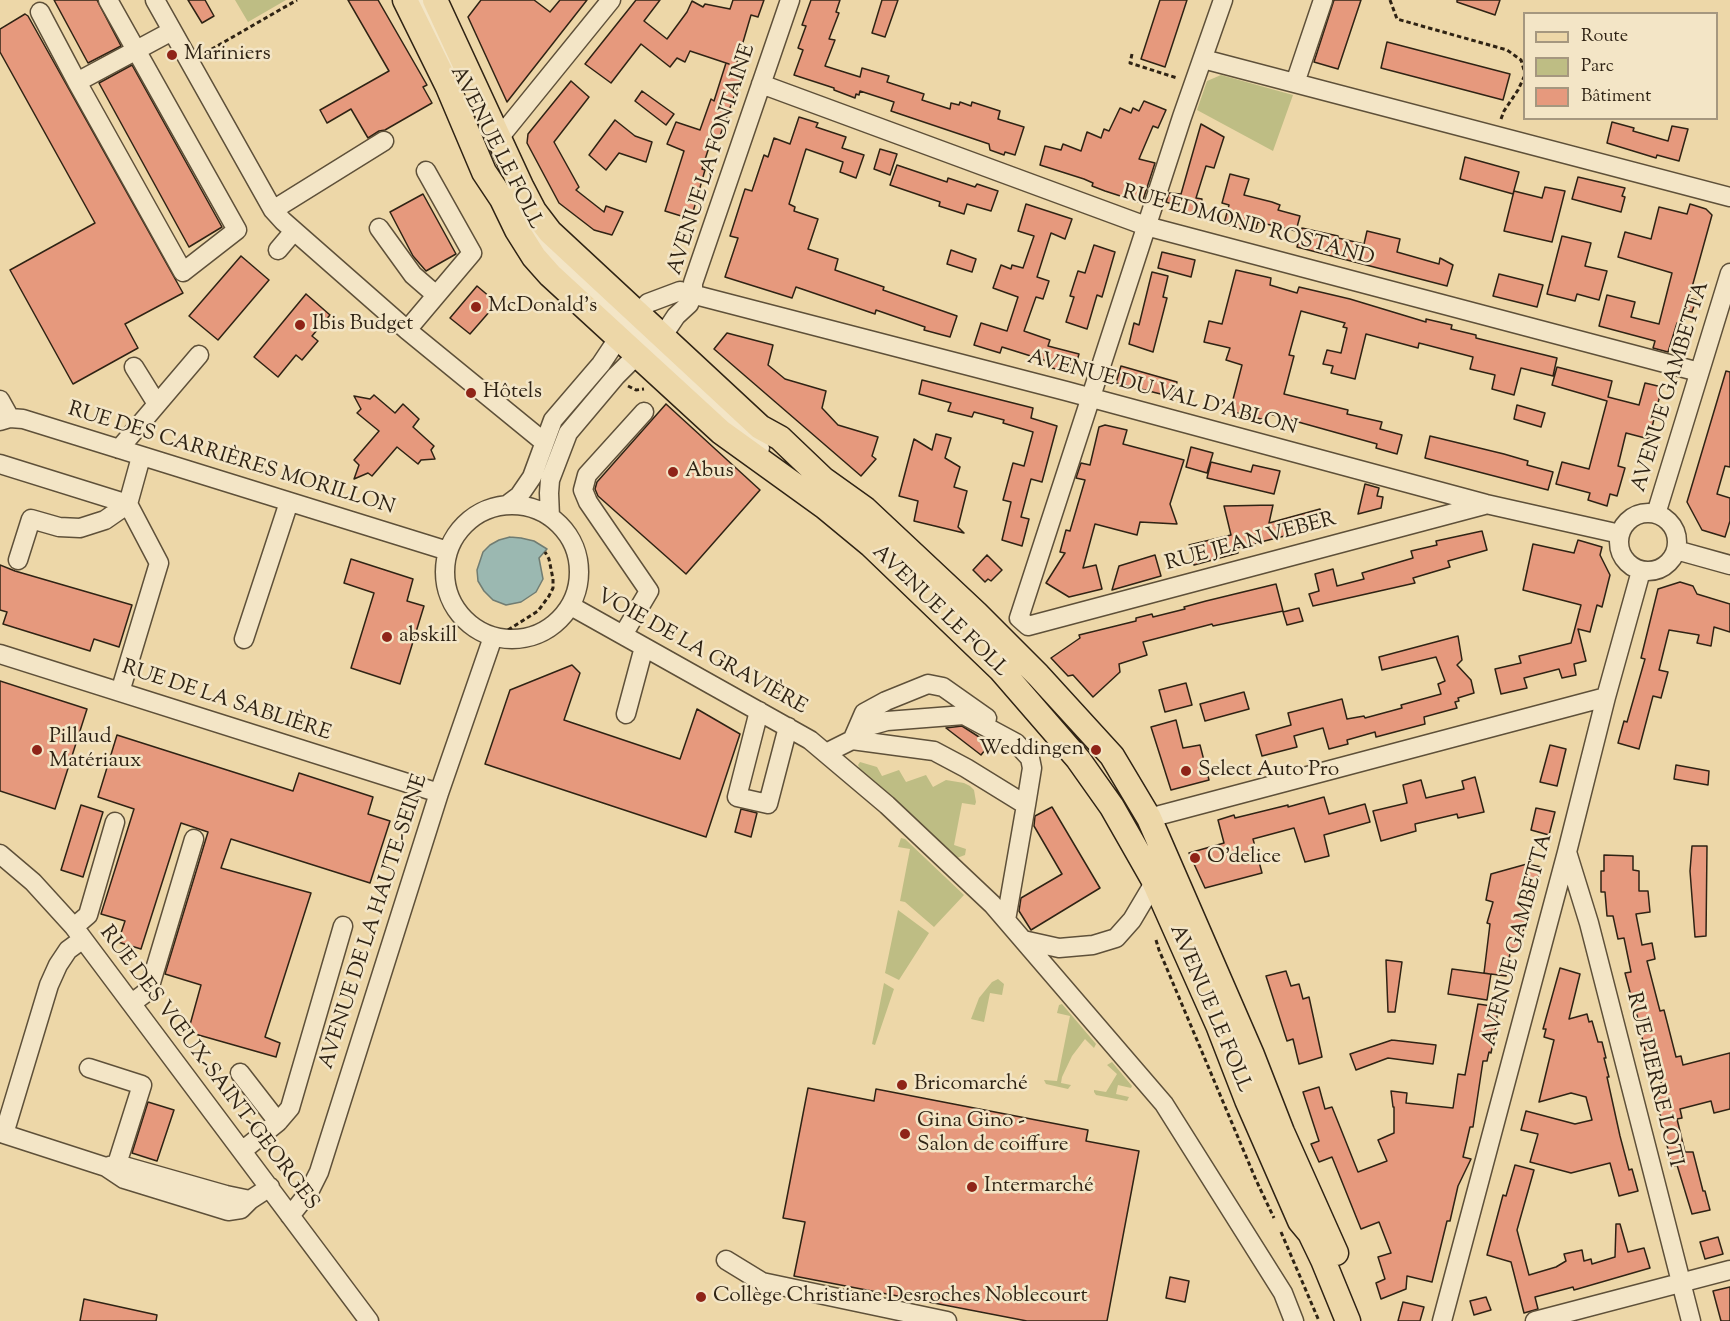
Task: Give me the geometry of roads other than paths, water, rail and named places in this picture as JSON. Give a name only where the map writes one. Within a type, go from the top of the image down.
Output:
[{"type":"main road","name":"AVENUE LE FOLL","points":[[405,0],[447,87],[484,172],[502,199],[517,230],[534,257],[550,275],[628,325],[648,346],[760,427],[780,438],[807,466],[865,509],[976,613],[1090,730],[1112,756],[1149,818],[1252,1055],[1282,1132],[1366,1321]]},
{"type":"main road","name":"AVENUE LE FOLL","points":[[435,0],[534,211],[550,232],[581,263],[628,325],[721,432],[848,525],[1000,669],[1078,759],[1112,807],[1153,879],[1300,1221],[1310,1233],[1323,1260],[1348,1321]]},
{"type":"street","points":[[40,12],[183,272],[237,230],[108,0]]},
{"type":"street","points":[[155,0],[273,210],[407,330],[544,442]]},
{"type":"street","name":"AVENUE LE FOLL","points":[[420,0],[525,217],[561,261],[628,325]]},
{"type":"street","points":[[499,138],[611,0]]},
{"type":"street","name":"AVENUE LA FONTAINE","points":[[628,325],[648,303],[674,292],[693,294],[693,283],[790,0]]},
{"type":"street","points":[[1089,398],[1223,0]]},
{"type":"street","points":[[1295,83],[1323,0]]},
{"type":"street","points":[[77,82],[172,31]]},
{"type":"street","points":[[1203,59],[1730,197]]},
{"type":"street","name":"RUE EDMOND ROSTAND","points":[[761,84],[1146,226],[1699,372]]},
{"type":"street","points":[[273,210],[384,141]]},
{"type":"street","points":[[407,330],[472,253],[426,171]]},
{"type":"street","points":[[379,228],[413,275],[436,295]]},
{"type":"street","points":[[278,250],[294,231]]},
{"type":"street","name":"AVENUE GAMBETTA","points":[[1656,514],[1730,273]]},
{"type":"street","points":[[550,517],[549,486],[565,439],[574,425],[689,304],[693,294]]},
{"type":"street","name":"AVENUE DU VAL D'ABLON","points":[[693,294],[1486,504],[1620,534]]},
{"type":"street","points":[[507,505],[526,486],[536,467],[553,420],[601,364],[628,325]]},
{"type":"street","name":"AVENUE LE FOLL","points":[[648,346],[668,368],[761,449],[836,502],[878,536],[995,650],[1079,743],[1112,788],[1147,845],[1196,952],[1261,1109],[1282,1132]]},
{"type":"street","points":[[119,449],[199,355]]},
{"type":"street","points":[[134,367],[157,404]]},
{"type":"street","name":"RUE JEAN VEBER","points":[[1089,398],[1019,618],[1028,626],[1486,504]]},
{"type":"street","points":[[0,400],[5,419]]},
{"type":"street","points":[[623,635],[649,591],[588,502],[583,490],[587,475],[644,412]]},
{"type":"street","name":"RUE DES CARRIÈRES MORILLON","points":[[5,419],[23,419],[448,551]]},
{"type":"street","points":[[18,560],[31,519],[59,527],[80,528],[105,520],[128,504],[141,457]]},
{"type":"street","points":[[0,464],[128,504],[159,563],[120,692]]},
{"type":"street","points":[[244,639],[289,502]]},
{"type":"street","points":[[507,505],[530,507],[550,517],[571,539],[578,558],[579,579],[571,606],[554,625],[533,637],[509,640],[493,637],[471,626],[455,608],[449,597],[445,579],[445,561],[458,532],[471,519],[488,509],[507,505]]},
{"type":"street","points":[[1647,513],[1656,514],[1671,524],[1677,541],[1676,550],[1667,565],[1659,570],[1641,571],[1625,561],[1619,543],[1620,534],[1630,519],[1647,513]]},
{"type":"street","points":[[1676,550],[1730,565]]},
{"type":"street","name":"AVENUE GAMBETTA","points":[[1442,1321],[1641,571]]},
{"type":"street","name":"VOIE DE LA GRAVIÈRE","points":[[571,606],[810,740],[900,817],[992,904],[1164,1104],[1283,1293],[1294,1321]]},
{"type":"street","name":"AVENUE DE LA HAUTE-SEINE","points":[[290,1216],[309,1192],[319,1172],[439,793],[493,637]]},
{"type":"street","points":[[626,714],[644,647]]},
{"type":"street","name":"RUE DE LA SABLIÈRE","points":[[0,654],[439,793]]},
{"type":"street","points":[[852,740],[864,713],[928,684],[943,687],[973,706],[1016,742],[1030,758],[1032,768],[1006,920]]},
{"type":"street","points":[[1149,818],[1606,697]]},
{"type":"street","points":[[759,711],[737,797],[768,804],[788,727]]},
{"type":"street","points":[[826,753],[852,740],[869,726],[887,720],[964,715],[1016,742]]},
{"type":"street","points":[[852,740],[934,752],[966,768],[1026,805]]},
{"type":"street","points":[[115,822],[88,915],[58,965],[50,985],[4,1134],[226,1196],[250,1200],[270,1187]]},
{"type":"street","points":[[132,1004],[150,986],[194,838]]},
{"type":"street","name":"RUE PIERRE LOTI","points":[[1567,852],[1589,923],[1691,1321]]},
{"type":"street","name":"RUE DES VŒUX-SAINT-GEORGES","points":[[0,854],[33,882],[79,933],[369,1321]]},
{"type":"street","points":[[1023,940],[1059,948],[1093,945],[1116,938],[1132,920],[1153,879]]},
{"type":"street","points":[[242,1151],[278,1122],[290,1108],[343,926]]},
{"type":"street","points":[[89,1068],[142,1085],[112,1166]]},
{"type":"street","points":[[240,1072],[278,1122]]},
{"type":"street","points":[[726,1260],[762,1282],[946,1321]]},
{"type":"street","points":[[1535,1321],[1730,1270]]},
{"type":"water","points":[[510,537],[534,541],[547,549],[539,558],[543,579],[536,592],[521,602],[506,605],[493,600],[484,591],[478,581],[477,570],[483,552],[490,545]]},
{"type":"place","name":"Mariniers","points":[[172,55]]},
{"type":"place","name":"McDonald's","points":[[476,307]]},
{"type":"place","name":"Ibis Budget","points":[[300,325]]},
{"type":"place","name":"Hôtels","points":[[471,393]]},
{"type":"place","name":"Abus","points":[[673,472]]},
{"type":"place","name":"abskill","points":[[387,637]]},
{"type":"place","name":"Pillaud Matériaux","points":[[37,750]]},
{"type":"place","name":"Weddingen","points":[[1096,750]]},
{"type":"place","name":"Select Auto Pro","points":[[1186,771]]},
{"type":"place","name":"O'delice","points":[[1195,858]]},
{"type":"place","name":"Bricomarché","points":[[902,1085]]},
{"type":"place","name":"Gina Gino - Salon de coiffure","points":[[905,1134]]},
{"type":"place","name":"Intermarché","points":[[972,1187]]},
{"type":"place","name":"Collège Christiane Desroches Noblecourt","points":[[701,1297]]}]
